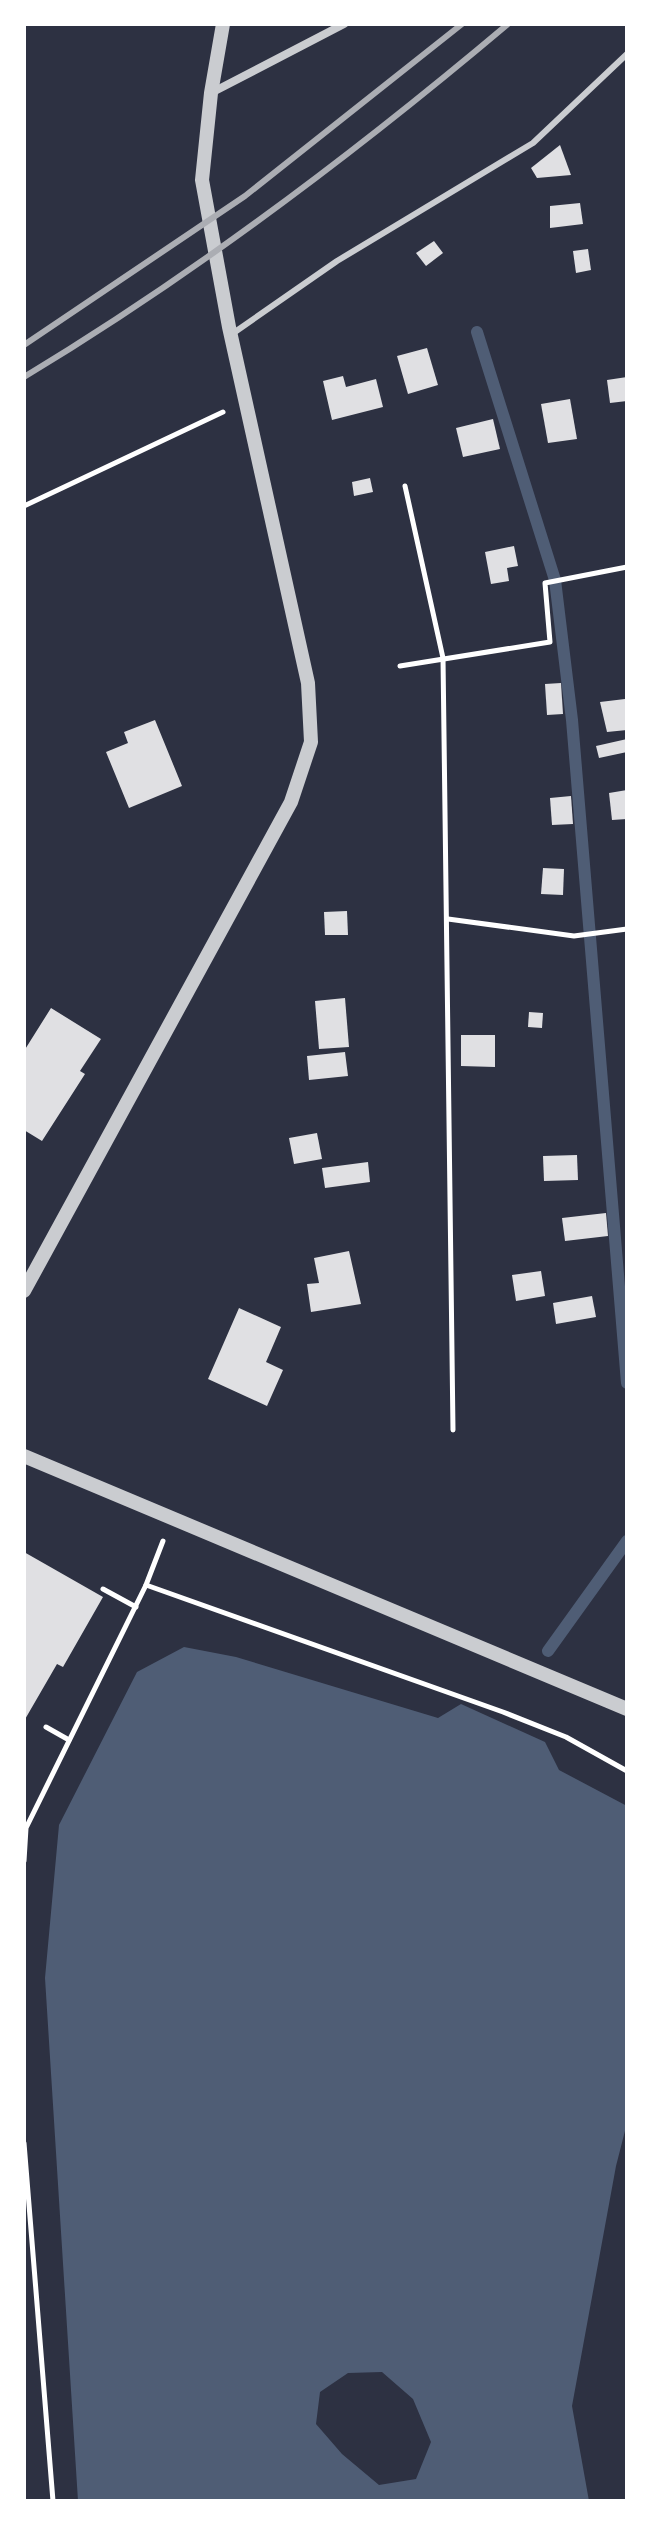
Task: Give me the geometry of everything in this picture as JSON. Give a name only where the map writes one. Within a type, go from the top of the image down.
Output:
[{"type":"street","points":[[24,1291],[291,802],[311,742],[308,683],[231,330],[202,180],[202,153],[223,24]]},
{"type":"street","points":[[211,93],[344,24]]},
{"type":"street","points":[[24,1456],[627,1709]]},
{"type":"lane","points":[[231,330],[337,261],[533,143],[627,54]]},
{"type":"path","points":[[24,506],[246,401]]},
{"type":"path","points":[[405,486],[443,658],[453,1430]]},
{"type":"path","points":[[400,666],[550,642],[545,583],[627,567]]},
{"type":"path","points":[[448,919],[574,936],[627,929]]},
{"type":"path","points":[[24,1861],[26,1828],[136,1607],[172,1516]]},
{"type":"path","points":[[146,1585],[503,1712],[566,1737],[627,1771]]},
{"type":"path","points":[[103,1589],[136,1607]]},
{"type":"path","points":[[46,1727],[69,1740]]},
{"type":"path","points":[[24,2143],[27,2252],[53,2501]]},
{"type":"water","points":[[184,1647],[236,1657],[438,1718],[461,1704],[545,1742],[559,1770],[627,1806],[627,2123],[616,2166],[572,2406],[589,2501],[78,2501],[45,1978],[59,1825],[137,1672]],"holes":[[[382,2372],[413,2399],[431,2442],[416,2479],[379,2485],[342,2454],[316,2424],[320,2392],[348,2373]]]},
{"type":"building","points":[[560,145],[571,175],[537,178],[531,168]]},
{"type":"building","points":[[580,203],[583,224],[550,228],[550,206]]},
{"type":"building","points":[[434,241],[443,253],[426,266],[416,253]]},
{"type":"building","points":[[588,249],[591,270],[576,273],[573,251]]},
{"type":"building","points":[[427,348],[438,385],[408,394],[397,356]]},
{"type":"building","points":[[343,376],[346,387],[376,379],[383,407],[332,420],[323,381]]},
{"type":"building","points":[[627,377],[627,401],[610,403],[607,380]]},
{"type":"building","points":[[570,399],[577,439],[548,443],[541,404]]},
{"type":"building","points":[[493,419],[500,449],[463,457],[456,428]]},
{"type":"building","points":[[370,478],[373,492],[354,496],[352,482]]},
{"type":"building","points":[[514,546],[518,566],[507,568],[509,581],[491,584],[485,552]]},
{"type":"building","points":[[561,683],[563,714],[547,715],[545,684]]},
{"type":"building","points":[[625,699],[627,730],[607,732],[600,702]]},
{"type":"building","points":[[155,720],[182,786],[129,808],[106,752],[128,743],[124,732]]},
{"type":"building","points":[[627,739],[627,752],[599,758],[596,746]]},
{"type":"building","points":[[627,790],[627,819],[612,820],[609,793]]},
{"type":"building","points":[[571,796],[573,824],[552,825],[550,798]]},
{"type":"building","points":[[543,868],[564,869],[563,895],[541,894]]},
{"type":"building","points":[[347,911],[348,935],[325,935],[324,912]]},
{"type":"building","points":[[345,998],[349,1047],[319,1049],[315,1001]]},
{"type":"building","points":[[51,1008],[101,1039],[80,1071],[85,1074],[42,1141],[24,1130],[24,1051]]},
{"type":"building","points":[[529,1012],[543,1013],[542,1028],[528,1027]]},
{"type":"building","points":[[461,1035],[495,1035],[495,1067],[461,1066]]},
{"type":"building","points":[[345,1052],[348,1076],[309,1080],[307,1056]]},
{"type":"building","points":[[317,1133],[322,1159],[294,1164],[289,1138]]},
{"type":"building","points":[[577,1155],[578,1180],[544,1181],[543,1156]]},
{"type":"building","points":[[368,1162],[370,1182],[325,1188],[322,1168]]},
{"type":"building","points":[[606,1213],[608,1236],[565,1241],[562,1218]]},
{"type":"building","points":[[349,1251],[361,1304],[311,1312],[307,1284],[319,1283],[314,1258]]},
{"type":"building","points":[[541,1271],[545,1296],[516,1301],[512,1275]]},
{"type":"building","points":[[592,1296],[596,1317],[556,1324],[553,1303]]},
{"type":"building","points":[[239,1308],[281,1327],[266,1362],[283,1370],[267,1406],[208,1379]]},
{"type":"building","points":[[24,1552],[103,1597],[63,1667],[57,1664],[24,1721]]},
{"type":"waterway","points":[[477,332],[555,580],[572,720],[627,1383]]},
{"type":"waterway","points":[[548,1651],[627,1541]]},
{"type":"railway","points":[[24,345],[245,196],[462,24]]},
{"type":"railway","points":[[24,377],[150,297],[273,210],[392,119],[508,24]]}]
